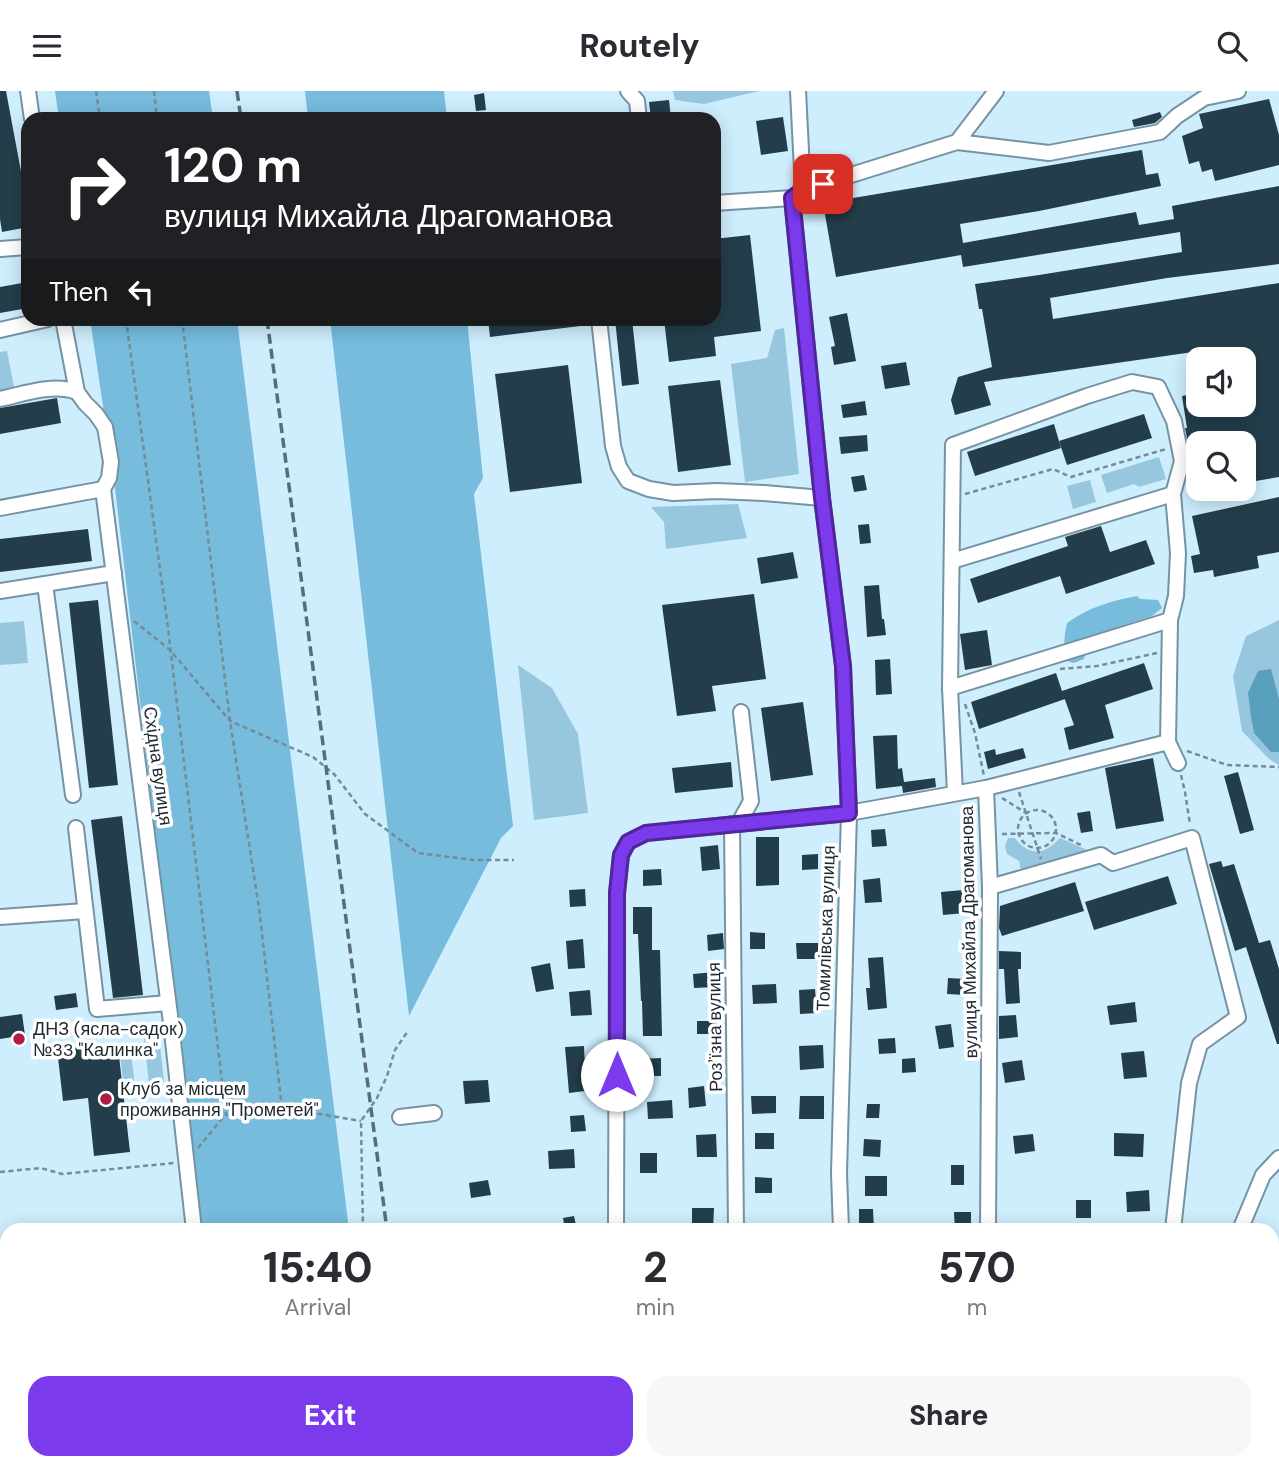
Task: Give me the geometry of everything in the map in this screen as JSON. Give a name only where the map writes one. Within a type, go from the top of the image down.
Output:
[{"type":"street","points":[[28,91],[31,112]]},
{"type":"street","points":[[628,91],[638,101],[639,112]]},
{"type":"street","name":"Томилівська вулиця","points":[[799,91],[797,194],[822,498],[843,666],[849,813],[839,1173],[841,1223]]},
{"type":"street","points":[[957,142],[996,91]]},
{"type":"street","points":[[721,202],[797,194],[957,142],[1049,153],[1160,132],[1177,116],[1204,98],[1238,91]]},
{"type":"street","points":[[0,249],[21,248]]},
{"type":"street","points":[[0,330],[21,325]]},
{"type":"street","points":[[64,326],[76,392]]},
{"type":"street","points":[[601,326],[613,446],[619,467],[628,481],[649,489],[673,493],[764,492],[822,498]]},
{"type":"street","points":[[955,793],[953,445],[1132,381],[1158,387],[1174,421],[1182,461],[1173,494],[1178,553],[1176,596],[1170,619],[1168,742],[1178,763]]},
{"type":"street","points":[[0,399],[51,388],[76,392]]},
{"type":"street","name":"Східна вулиця","points":[[76,392],[105,427],[111,462],[109,478],[103,489],[193,1223]]},
{"type":"street","points":[[0,508],[103,489]]},
{"type":"street","points":[[952,561],[1173,494]]},
{"type":"street","points":[[0,591],[114,573]]},
{"type":"street","points":[[45,584],[73,795]]},
{"type":"street","points":[[956,686],[1170,619]]},
{"type":"street","points":[[736,824],[751,800],[741,712]]},
{"type":"street","points":[[986,787],[1168,742]]},
{"type":"street","name":"вулиця Михайла Драгоманова","points":[[616,1223],[617,893],[621,855],[628,842],[646,833],[849,813],[986,787],[990,887],[988,1223]]},
{"type":"street","name":"Розʼїзна вулиця","points":[[736,824],[736,1223]]},
{"type":"street","points":[[76,828],[97,1009],[168,1003]]},
{"type":"street","points":[[990,887],[1101,855],[1113,863],[1192,838],[1238,1017],[1200,1044],[1189,1083],[1174,1223]]},
{"type":"street","points":[[0,917],[85,911]]},
{"type":"street","points":[[400,1117],[434,1113]]},
{"type":"street","points":[[1243,1223],[1263,1175],[1279,1158]]},
{"type":"path","points":[[96,91],[99,112]]},
{"type":"path","points":[[154,91],[156,112]]},
{"type":"path","points":[[127,326],[170,650],[226,1115]]},
{"type":"path","points":[[183,326],[230,720],[259,908],[282,1108]]},
{"type":"path","points":[[952,497],[1053,469],[1071,477],[1179,445]]},
{"type":"path","points":[[118,608],[170,650],[230,720],[313,757],[334,774],[365,814],[418,853],[474,860],[514,860]]},
{"type":"path","points":[[1049,670],[1097,666],[1170,650]]},
{"type":"path","points":[[956,686],[975,733],[986,787],[1026,813]]},
{"type":"path","points":[[1168,742],[1180,749],[1227,765],[1279,767]]},
{"type":"path","points":[[1178,763],[1192,838]]},
{"type":"path","points":[[1015,780],[1045,872]]},
{"type":"path","points":[[1038,809],[1051,814],[1056,833],[1049,844],[1037,848],[1026,844],[1019,834],[1019,822],[1026,813],[1038,809]]},
{"type":"path","points":[[988,834],[1056,833],[1101,855]]},
{"type":"path","points":[[363,1223],[361,1121],[377,1098],[395,1050],[408,1031]]},
{"type":"path","points":[[0,1172],[41,1168],[62,1174],[187,1162],[226,1115],[282,1108],[361,1121]]},
{"type":"shaded area","points":[[55,91],[209,91],[212,112],[58,112]]},
{"type":"shaded area","points":[[305,91],[444,91],[446,112],[307,112]]},
{"type":"shaded area","points":[[673,91],[759,91],[704,104],[675,100]]},
{"type":"shaded area","points":[[91,326],[238,326],[348,1223],[201,1223],[114,480]]},
{"type":"shaded area","points":[[331,326],[468,326],[483,478],[474,494],[513,826],[501,838],[409,1016]]},
{"type":"shaded area","points":[[784,328],[799,474],[745,482],[731,364],[767,358],[775,330]]},
{"type":"shaded area","points":[[7,351],[14,387],[0,390],[0,352]]},
{"type":"shaded area","points":[[1159,457],[1166,479],[1139,487],[1134,484],[1107,493],[1101,475]]},
{"type":"shaded area","points":[[1090,480],[1096,502],[1073,509],[1067,486]]},
{"type":"shaded area","points":[[738,504],[747,538],[666,549],[664,522],[651,507]]},
{"type":"shaded area","points":[[1137,596],[1140,599],[1158,600],[1162,608],[1152,616],[1089,637],[1084,659],[1074,663],[1063,660],[1067,623],[1100,605]]},
{"type":"shaded area","points":[[1279,620],[1279,765],[1269,759],[1242,731],[1233,676],[1246,636]]},
{"type":"shaded area","points":[[24,621],[28,663],[0,665],[0,623]]},
{"type":"shaded area","points":[[518,665],[552,688],[578,734],[588,813],[534,820]]},
{"type":"shaded area","points":[[1271,669],[1279,699],[1279,752],[1271,752],[1254,733],[1248,693],[1258,671]]},
{"type":"shaded area","points":[[1008,838],[1015,838],[1032,851],[1049,848],[1060,838],[1087,850],[1023,871],[1019,861],[1007,854],[1005,846]]},
{"type":"shaded area","points":[[159,1036],[164,1082],[149,1084],[144,1038]]},
{"type":"shaded area","points":[[130,1044],[135,1086],[124,1088],[119,1046]]},
{"type":"building","points":[[0,91],[6,91],[21,171],[21,228],[2,232]]},
{"type":"building","points":[[484,93],[486,110],[476,111],[474,95]]},
{"type":"building","points":[[1269,99],[1279,135],[1279,165],[1215,181],[1212,169],[1202,172],[1199,161],[1189,164],[1182,136],[1203,128],[1199,114]]},
{"type":"building","points":[[669,100],[670,112],[650,112],[649,102]]},
{"type":"building","points":[[1160,112],[1162,117],[1155,123],[1134,127],[1132,120]]},
{"type":"building","points":[[783,117],[788,151],[761,155],[756,121]]},
{"type":"building","points":[[1142,150],[1146,175],[1158,173],[1161,186],[960,224],[963,243],[1136,212],[1139,225],[1174,219],[1172,206],[1279,186],[1279,264],[1167,278],[1050,298],[1053,319],[1279,283],[1279,477],[1256,481],[1256,431],[1186,433],[1185,428],[1182,396],[1186,395],[1186,417],[1256,417],[1256,347],[1186,347],[1186,353],[984,382],[991,405],[955,415],[951,400],[958,377],[992,367],[975,284],[1182,252],[1180,232],[963,267],[961,255],[836,277],[823,203]]},
{"type":"building","points":[[750,235],[761,331],[714,337],[716,356],[669,362],[665,326],[721,326],[721,238]]},
{"type":"building","points":[[21,283],[21,309],[0,313],[0,287]]},
{"type":"building","points":[[847,313],[856,361],[834,365],[831,347],[835,346],[829,317]]},
{"type":"building","points":[[489,326],[581,326],[490,337]]},
{"type":"building","points":[[616,326],[633,326],[639,384],[622,386]]},
{"type":"building","points":[[906,362],[910,385],[885,389],[881,366]]},
{"type":"building","points":[[568,365],[582,483],[510,492],[495,374]]},
{"type":"building","points":[[720,380],[731,465],[678,472],[668,386]]},
{"type":"building","points":[[57,398],[61,423],[0,434],[0,408]]},
{"type":"building","points":[[865,401],[867,415],[843,418],[841,405]]},
{"type":"building","points":[[1144,414],[1152,438],[1067,465],[1059,441]]},
{"type":"building","points":[[1054,424],[1061,448],[975,476],[967,452]]},
{"type":"building","points":[[867,435],[868,451],[841,454],[839,437]]},
{"type":"building","points":[[864,475],[867,490],[854,492],[851,477]]},
{"type":"building","points":[[1279,497],[1279,552],[1257,556],[1259,568],[1214,577],[1213,570],[1194,573],[1191,556],[1200,554],[1192,516]]},
{"type":"building","points":[[869,524],[871,543],[860,544],[858,525]]},
{"type":"building","points":[[1101,526],[1110,552],[1146,540],[1155,564],[1066,594],[1060,576],[978,603],[970,579],[1068,546],[1065,537]]},
{"type":"building","points":[[88,529],[92,561],[0,572],[0,539]]},
{"type":"building","points":[[793,552],[798,578],[761,584],[757,558]]},
{"type":"building","points":[[879,585],[886,635],[867,637],[864,586]]},
{"type":"building","points":[[754,594],[766,679],[712,686],[716,711],[677,716],[662,605]]},
{"type":"building","points":[[98,600],[118,785],[89,788],[69,603]]},
{"type":"building","points":[[987,630],[992,665],[965,670],[960,634]]},
{"type":"building","points":[[890,659],[892,694],[876,695],[875,660]]},
{"type":"building","points":[[1144,663],[1153,689],[1105,705],[1114,738],[1069,750],[1064,728],[1074,725],[1065,699],[979,729],[971,702],[1056,673],[1062,691]]},
{"type":"building","points":[[803,702],[813,775],[771,781],[761,708]]},
{"type":"building","points":[[897,735],[898,769],[902,768],[904,782],[935,778],[936,787],[903,793],[902,786],[876,789],[873,736]]},
{"type":"building","points":[[1023,748],[1026,758],[988,769],[984,752],[995,749],[996,755]]},
{"type":"building","points":[[1153,758],[1164,821],[1116,829],[1105,768]]},
{"type":"building","points":[[731,762],[733,787],[675,793],[672,768]]},
{"type":"building","points":[[1238,772],[1254,830],[1240,834],[1224,776]]},
{"type":"building","points":[[1090,811],[1093,831],[1081,833],[1077,813]]},
{"type":"building","points":[[122,816],[143,995],[113,998],[91,820]]},
{"type":"building","points":[[885,829],[887,846],[872,847],[871,830]]},
{"type":"building","points":[[756,837],[779,837],[779,885],[756,886]]},
{"type":"building","points":[[718,845],[720,869],[702,871],[700,847]]},
{"type":"building","points":[[818,854],[818,869],[802,870],[802,855]]},
{"type":"building","points":[[1221,861],[1223,867],[1234,864],[1259,943],[1270,940],[1279,969],[1279,1044],[1246,947],[1235,951],[1209,864]]},
{"type":"building","points":[[661,869],[662,885],[643,886],[643,870]]},
{"type":"building","points":[[1168,876],[1177,904],[1094,930],[1085,902]]},
{"type":"building","points":[[880,878],[882,902],[865,903],[863,880]]},
{"type":"building","points":[[1075,882],[1084,911],[1002,936],[999,928],[1000,906]]},
{"type":"building","points":[[585,889],[586,906],[570,907],[569,890]]},
{"type":"building","points":[[963,890],[965,913],[943,915],[941,892]]},
{"type":"building","points":[[633,907],[652,907],[652,950],[660,950],[662,1036],[643,1036],[638,934],[633,934]]},
{"type":"building","points":[[750,932],[765,933],[765,949],[750,949]]},
{"type":"building","points":[[723,933],[724,949],[708,951],[707,935]]},
{"type":"building","points":[[583,939],[585,968],[568,969],[566,941]]},
{"type":"building","points":[[796,943],[818,943],[818,959],[797,959]]},
{"type":"building","points":[[999,951],[1021,952],[1021,969],[1018,969],[1020,1003],[1006,1004],[1004,969],[999,969]]},
{"type":"building","points":[[883,957],[887,1008],[868,1010],[868,958]]},
{"type":"building","points":[[550,963],[554,989],[536,992],[531,967]]},
{"type":"building","points":[[715,972],[715,987],[694,988],[693,974]]},
{"type":"building","points":[[948,978],[966,979],[966,995],[947,994]]},
{"type":"building","points":[[776,984],[777,1003],[753,1004],[752,985]]},
{"type":"building","points":[[815,989],[817,1013],[800,1014],[799,990]]},
{"type":"building","points":[[590,990],[592,1015],[571,1016],[569,992]]},
{"type":"building","points":[[76,993],[78,1007],[56,1010],[54,996]]},
{"type":"building","points":[[1135,1002],[1137,1022],[1110,1025],[1107,1006]]},
{"type":"building","points":[[22,1014],[25,1035],[0,1039],[0,1017]]},
{"type":"building","points":[[1016,1015],[1018,1037],[999,1039],[999,1016]]},
{"type":"building","points":[[697,1021],[717,1021],[717,1034],[697,1034]]},
{"type":"building","points":[[951,1024],[954,1047],[939,1049],[935,1026]]},
{"type":"building","points":[[895,1038],[896,1053],[879,1054],[878,1039]]},
{"type":"building","name":"Клуб за місцем проживання \"Прометей\"","points":[[107,1044],[109,1058],[119,1056],[130,1152],[94,1156],[88,1098],[63,1101],[57,1049]]},
{"type":"building","points":[[823,1045],[824,1068],[800,1070],[799,1046]]},
{"type":"building","points":[[584,1046],[585,1068],[582,1068],[585,1091],[569,1093],[565,1047]]},
{"type":"building","points":[[1144,1051],[1147,1077],[1124,1079],[1121,1053]]},
{"type":"building","points":[[661,1058],[661,1076],[641,1076],[640,1059]]},
{"type":"building","points":[[915,1058],[916,1072],[902,1073],[902,1059]]},
{"type":"building","points":[[1022,1060],[1025,1080],[1005,1083],[1002,1063]]},
{"type":"building","points":[[488,1080],[490,1102],[465,1104],[463,1081]]},
{"type":"building","points":[[704,1086],[706,1106],[689,1108],[688,1088]]},
{"type":"building","points":[[751,1096],[776,1096],[776,1113],[752,1114]]},
{"type":"building","points":[[800,1096],[824,1096],[824,1119],[799,1119]]},
{"type":"building","points":[[672,1100],[673,1118],[648,1119],[647,1102]]},
{"type":"building","points":[[867,1104],[880,1104],[879,1118],[866,1118]]},
{"type":"building","points":[[584,1115],[586,1131],[571,1132],[570,1116]]},
{"type":"building","points":[[755,1133],[774,1133],[774,1149],[755,1149]]},
{"type":"building","points":[[1114,1133],[1144,1134],[1143,1157],[1114,1156]]},
{"type":"building","points":[[716,1134],[717,1157],[697,1157],[696,1135]]},
{"type":"building","points":[[1033,1134],[1035,1151],[1015,1154],[1013,1136]]},
{"type":"building","points":[[864,1139],[881,1140],[880,1157],[863,1156]]},
{"type":"building","points":[[574,1149],[575,1168],[549,1169],[548,1151]]},
{"type":"building","points":[[640,1153],[657,1153],[657,1173],[640,1173]]},
{"type":"building","points":[[951,1165],[964,1165],[964,1185],[951,1185]]},
{"type":"building","points":[[865,1176],[887,1176],[887,1196],[865,1196]]},
{"type":"building","points":[[755,1177],[772,1178],[772,1193],[755,1193]]},
{"type":"building","points":[[488,1180],[491,1195],[471,1198],[469,1183]]},
{"type":"building","points":[[1149,1190],[1150,1211],[1127,1212],[1126,1192]]},
{"type":"building","points":[[1076,1200],[1091,1200],[1091,1218],[1076,1218]]},
{"type":"building","points":[[692,1208],[714,1208],[713,1223],[692,1223]]},
{"type":"building","points":[[859,1209],[873,1209],[874,1223],[859,1223]]},
{"type":"building","points":[[954,1212],[971,1212],[971,1223],[955,1223]]},
{"type":"building","points":[[574,1216],[576,1223],[564,1223],[563,1218]]},
{"type":"railway","points":[[237,91],[240,112]]},
{"type":"railway","points":[[268,326],[386,1223]]},
{"type":"place","name":"ДНЗ (ясла-садок) №33 \"Калинка\"","points":[[19,1039]]},
{"type":"place","name":"Клуб за місцем проживання \"Прометей\"","points":[[106,1099]]},
{"type":"route","points":[[617,1075],[617,893],[621,855],[628,842],[646,833],[849,813],[843,666],[822,498],[792,198],[803,190],[823,184]]}]
